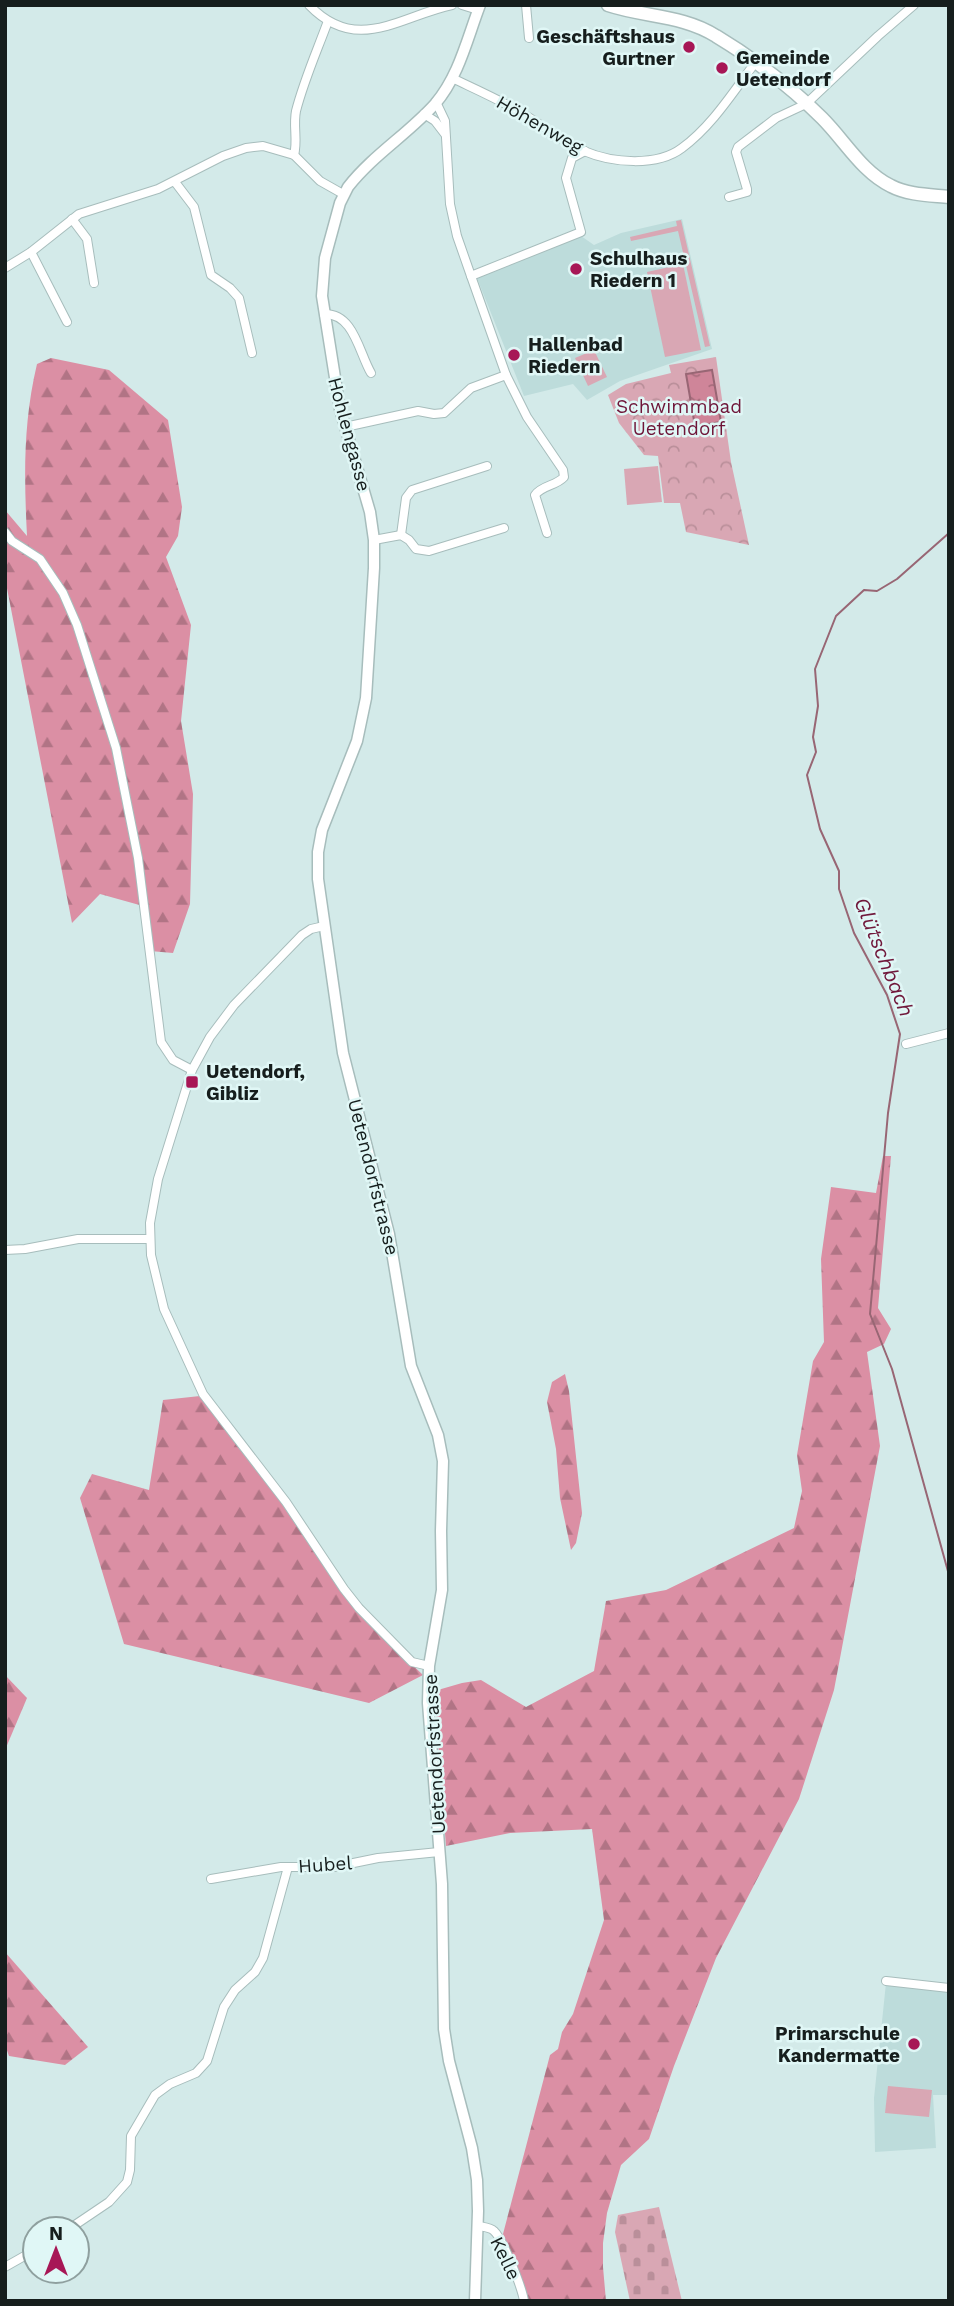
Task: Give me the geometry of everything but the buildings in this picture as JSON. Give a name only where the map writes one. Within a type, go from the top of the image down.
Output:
[{"type":"main road","points":[[608,5],[689,23],[713,34],[755,62],[806,104],[884,183],[899,190],[949,197]]},
{"type":"street","points":[[309,5],[328,21],[356,30],[372,30],[424,9],[452,5]]},
{"type":"street","points":[[462,5],[479,8]]},
{"type":"street","points":[[526,5],[529,38]]},
{"type":"street","points":[[729,197],[747,192],[737,147],[776,118],[806,104],[914,5]]},
{"type":"street","name":"Hohlengasse","points":[[324,926],[317,870],[320,841],[328,810],[357,741],[366,698],[374,540],[369,504],[345,427],[324,314],[323,268],[344,194],[361,172],[436,102],[452,78],[479,8]]},
{"type":"street","points":[[294,155],[295,114],[328,21]]},
{"type":"street","name":"Höhenweg","points":[[452,78],[496,99],[584,151],[644,161],[658,160],[681,149],[707,125],[755,62]]},
{"type":"street","points":[[436,102],[444,118],[450,204],[457,236],[506,375],[527,417],[563,470],[564,477],[561,480],[538,490],[535,495],[547,533]]},
{"type":"street","points":[[424,114],[435,121],[445,134]]},
{"type":"street","points":[[5,268],[90,209],[138,196],[175,182],[223,156],[246,148],[263,146],[294,155],[320,181],[344,194]]},
{"type":"street","points":[[471,276],[581,232],[566,177],[572,158],[584,151]]},
{"type":"street","points":[[175,182],[194,207],[211,275],[236,292],[239,298],[252,354]]},
{"type":"street","points":[[72,219],[87,239],[94,283]]},
{"type":"street","points":[[31,252],[67,322]]},
{"type":"street","points":[[324,314],[333,315],[348,324],[371,373]]},
{"type":"street","points":[[345,427],[418,411],[441,414],[448,411],[471,388],[506,375]]},
{"type":"street","points":[[401,535],[406,498],[412,490],[487,466]]},
{"type":"street","points":[[374,540],[401,535],[416,549],[429,551],[504,528]]},
{"type":"street","points":[[5,531],[12,541],[45,565],[63,593],[77,625],[116,748],[130,814],[161,1042],[173,1060],[192,1070]]},
{"type":"street","points":[[324,926],[311,929],[302,935],[234,1005],[210,1037],[192,1070],[158,1179],[149,1239],[154,1273],[164,1308],[203,1394],[286,1502],[351,1599],[412,1662],[429,1667]]},
{"type":"street","name":"Uetendorfstrasse","points":[[324,926],[335,1008],[351,1088],[389,1234],[411,1366],[435,1426],[442,1452],[442,1590],[429,1667],[429,1722],[443,1911],[444,2029],[449,2061],[475,2165],[478,2226],[475,2301]]},
{"type":"street","points":[[906,1044],[949,1033]]},
{"type":"street","points":[[5,1250],[25,1249],[78,1238],[149,1239]]},
{"type":"street","name":"Hubel","points":[[211,1879],[288,1867],[334,1867],[378,1858],[439,1852]]},
{"type":"street","points":[[90,2215],[106,2204],[127,2182],[131,2136],[155,2095],[170,2084],[196,2073],[207,2061],[224,2007],[235,1990],[255,1972],[263,1958],[288,1867]]},
{"type":"street","points":[[886,1981],[949,1988]]},
{"type":"street","name":"Kelle","points":[[478,2226],[496,2233],[519,2283],[524,2301]]},
{"type":"street","points":[[5,2267],[21,2257]]},
{"type":"shaded area","points":[[682,219],[712,349],[620,381],[587,400],[573,384],[524,396],[477,278],[581,236],[594,245],[621,233]]},
{"type":"shaded area","name":"Primarschule Kandermatte","points":[[886,1983],[949,1992],[949,2095],[933,2095],[936,2148],[875,2152],[874,2098]]},
{"type":"green space","points":[[681,220],[710,346],[705,347],[678,231],[631,241],[630,237],[677,226],[676,221]]},
{"type":"green space","points":[[683,264],[701,350],[665,357],[647,272]]},
{"type":"green space","points":[[594,350],[607,377],[588,386],[575,358]]},
{"type":"green space","name":"Schwimmbad Uetendorf","points":[[716,357],[731,462],[749,545],[686,532],[680,503],[664,503],[658,456],[644,455],[619,423],[608,395],[626,384],[671,373],[669,365]]},
{"type":"green space","points":[[51,358],[109,370],[168,420],[182,507],[178,536],[166,557],[191,625],[181,721],[193,794],[190,904],[173,953],[150,951],[143,906],[100,894],[72,923],[5,578],[5,510],[27,536],[25,471],[29,407],[37,364]]},
{"type":"green space","points":[[658,466],[662,502],[627,505],[624,469]]},
{"type":"green space","points":[[883,1156],[891,1156],[878,1308],[891,1329],[884,1344],[867,1352],[880,1446],[834,1690],[799,1799],[716,1958],[649,2139],[621,2165],[607,2213],[603,2243],[606,2301],[527,2301],[522,2279],[503,2234],[550,2055],[558,2049],[562,2032],[573,2014],[604,1920],[592,1829],[510,1833],[446,1846],[436,1715],[431,1692],[481,1680],[526,1707],[594,1671],[606,1601],[666,1590],[794,1528],[802,1491],[797,1455],[813,1361],[824,1342],[821,1259],[831,1187],[876,1193]]},
{"type":"green space","points":[[565,1374],[582,1513],[576,1543],[571,1550],[560,1498],[556,1449],[547,1402],[552,1382]]},
{"type":"green space","points":[[200,1396],[269,1484],[356,1611],[423,1675],[369,1703],[124,1644],[80,1498],[92,1474],[149,1490],[163,1400]]},
{"type":"green space","points":[[5,1675],[27,1698],[5,1750]]},
{"type":"green space","points":[[5,1952],[88,2047],[65,2065],[9,2056],[5,2045]]},
{"type":"green space","points":[[888,2086],[932,2090],[929,2117],[885,2113]]},
{"type":"green space","points":[[659,2207],[682,2301],[630,2301],[615,2232],[618,2215]]},
{"type":"water","points":[[712,370],[721,422],[695,426],[686,374]]},
{"type":"waterway","name":"Glütschbach","points":[[949,533],[897,579],[877,591],[864,590],[836,616],[815,669],[818,706],[813,737],[816,752],[807,775],[820,829],[839,871],[839,889],[854,933],[887,995],[900,1034],[888,1113],[870,1314],[892,1369],[949,1575]]},
{"type":"place","name":"Geschäftshaus Gurtner","points":[[689,47]]},
{"type":"place","name":"Gemeinde Uetendorf","points":[[722,68]]},
{"type":"place","name":"Schulhaus Riedern 1","points":[[576,269]]},
{"type":"place","name":"Hallenbad Riedern","points":[[514,355]]},
{"type":"place","name":"Uetendorf, Gibliz","points":[[192,1082]]},
{"type":"place","name":"Primarschule Kandermatte","points":[[914,2044]]}]
